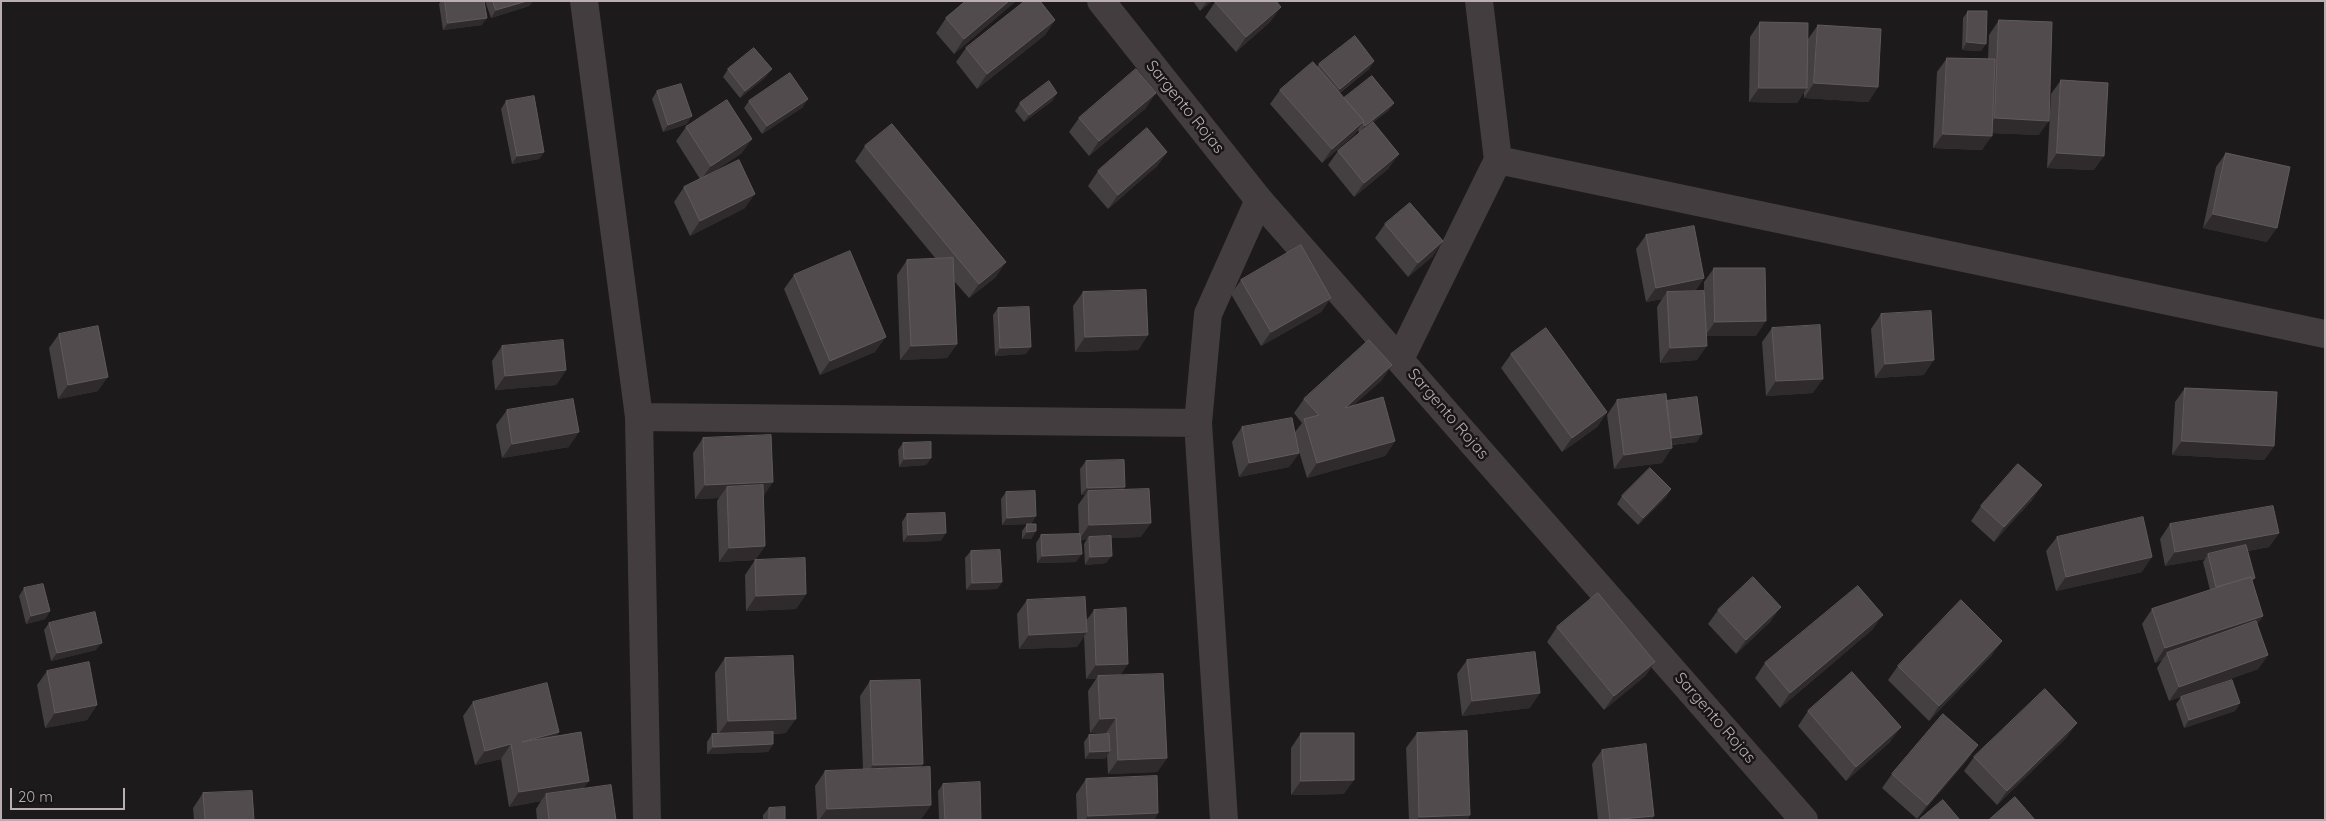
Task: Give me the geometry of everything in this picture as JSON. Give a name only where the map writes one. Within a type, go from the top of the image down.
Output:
[{"type":"street","points":[[584,1],[639,417],[647,820]]},
{"type":"street","name":"Sargento Rojas","points":[[1101,1],[1259,200],[1804,820]]},
{"type":"street","points":[[1400,359],[1498,160],[1479,1]]},
{"type":"street","points":[[1498,160],[2325,334]]},
{"type":"street","points":[[1224,820],[1198,422],[1208,314],[1259,200]]},
{"type":"street","points":[[639,417],[1198,422]]},
{"type":"building","points":[[445,1],[484,1],[487,18],[448,23]]},
{"type":"building","points":[[493,1],[527,1],[496,10]]},
{"type":"building","points":[[966,1],[1009,1],[964,39],[946,18]]},
{"type":"building","points":[[1025,1],[1040,1],[1055,20],[987,74],[966,48]]},
{"type":"building","points":[[1216,1],[1276,1],[1281,7],[1246,37]]},
{"type":"building","points":[[1968,11],[1987,11],[1986,44],[1967,42]]},
{"type":"building","points":[[1999,20],[2052,22],[2049,121],[1995,118]]},
{"type":"building","points":[[1760,22],[1808,23],[1807,88],[1759,88]]},
{"type":"building","points":[[1818,25],[1881,29],[1878,87],[1814,83]]},
{"type":"building","points":[[1355,36],[1374,61],[1340,89],[1319,64]]},
{"type":"building","points":[[754,48],[772,69],[745,91],[728,69]]},
{"type":"building","points":[[1947,58],[1995,59],[1992,136],[1943,134]]},
{"type":"building","points":[[1313,62],[1364,121],[1332,149],[1280,90]]},
{"type":"building","points":[[1136,69],[1156,93],[1099,141],[1079,118]]},
{"type":"building","points":[[790,73],[808,99],[767,126],[749,101]]},
{"type":"building","points":[[1372,76],[1394,103],[1365,126],[1364,121],[1344,98]]},
{"type":"building","points":[[2061,80],[2108,83],[2104,156],[2057,153]]},
{"type":"building","points":[[1049,81],[1057,93],[1029,115],[1020,103]]},
{"type":"building","points":[[681,84],[692,116],[668,125],[657,91]]},
{"type":"building","points":[[534,96],[544,152],[517,156],[506,101]]},
{"type":"building","points":[[727,100],[752,139],[711,166],[686,127]]},
{"type":"building","points":[[1373,122],[1399,154],[1364,183],[1338,151]]},
{"type":"building","points":[[892,124],[1006,262],[979,284],[865,146]]},
{"type":"building","points":[[1147,128],[1167,152],[1118,195],[1098,171]]},
{"type":"building","points":[[2226,153],[2290,167],[2277,228],[2213,214]]},
{"type":"building","points":[[739,160],[755,194],[700,221],[684,187]]},
{"type":"building","points":[[1410,203],[1443,241],[1418,263],[1385,224]]},
{"type":"building","points":[[1694,226],[1704,278],[1656,288],[1646,235]]},
{"type":"building","points":[[1301,245],[1331,298],[1271,332],[1241,280]]},
{"type":"building","points":[[850,251],[886,337],[830,361],[794,275]]},
{"type":"building","points":[[953,258],[957,344],[911,346],[907,260]]},
{"type":"building","points":[[1714,268],[1765,268],[1766,321],[1715,322]]},
{"type":"building","points":[[1146,290],[1148,335],[1085,337],[1083,292]]},
{"type":"building","points":[[1704,291],[1707,346],[1670,348],[1667,292]]},
{"type":"building","points":[[1029,307],[1031,347],[1000,348],[998,308]]},
{"type":"building","points":[[1931,311],[1934,360],[1885,364],[1881,314]]},
{"type":"building","points":[[1820,325],[1823,379],[1776,381],[1772,328]]},
{"type":"building","points":[[98,326],[108,377],[68,385],[59,334]]},
{"type":"building","points":[[1546,328],[1607,412],[1572,438],[1511,354]]},
{"type":"building","points":[[563,340],[566,370],[505,376],[502,346]]},
{"type":"building","points":[[1369,340],[1392,365],[1345,408],[1383,397],[1395,441],[1317,463],[1304,419],[1319,415],[1304,399]]},
{"type":"building","points":[[2185,388],[2277,392],[2274,446],[2182,441]]},
{"type":"building","points":[[1666,394],[1672,448],[1624,455],[1617,400]]},
{"type":"building","points":[[1697,397],[1702,434],[1671,438],[1666,401]]},
{"type":"building","points":[[573,399],[579,432],[512,444],[507,410]]},
{"type":"building","points":[[1292,418],[1299,453],[1249,463],[1242,427]]},
{"type":"building","points":[[771,435],[773,482],[705,485],[703,438]]},
{"type":"building","points":[[931,442],[931,458],[904,459],[903,443]]},
{"type":"building","points":[[1124,460],[1125,487],[1087,488],[1086,461]]},
{"type":"building","points":[[2018,464],[2042,485],[2004,527],[1981,506]]},
{"type":"building","points":[[1650,468],[1671,489],[1643,518],[1622,496]]},
{"type":"building","points":[[763,485],[765,546],[729,548],[727,487]]},
{"type":"building","points":[[1149,489],[1151,523],[1089,525],[1088,491]]},
{"type":"building","points":[[1035,491],[1036,516],[1007,518],[1006,492]]},
{"type":"building","points":[[2273,506],[2279,533],[2175,552],[2170,524]]},
{"type":"building","points":[[945,513],[946,533],[908,535],[907,514]]},
{"type":"building","points":[[2143,517],[2152,557],[2066,577],[2057,537]]},
{"type":"building","points":[[1027,524],[1036,524],[1036,531],[1027,532]]},
{"type":"building","points":[[1080,534],[1082,554],[1042,556],[1041,535]]},
{"type":"building","points":[[1111,536],[1112,556],[1090,557],[1089,537]]},
{"type":"building","points":[[2246,545],[2255,578],[2252,579],[2251,577],[2216,587],[2208,554]]},
{"type":"building","points":[[1000,550],[1002,582],[972,583],[971,551]]},
{"type":"building","points":[[805,558],[806,594],[756,596],[755,560]]},
{"type":"building","points":[[1753,577],[1781,607],[1746,640],[1718,610]]},
{"type":"building","points":[[2251,577],[2263,616],[2165,648],[2152,609]]},
{"type":"building","points":[[43,584],[50,611],[31,616],[24,588]]},
{"type":"building","points":[[1858,586],[1883,615],[1790,693],[1765,663]]},
{"type":"building","points":[[1598,593],[1655,662],[1614,696],[1557,627]]},
{"type":"building","points":[[1085,597],[1087,632],[1029,635],[1027,600]]},
{"type":"building","points":[[1961,600],[2002,641],[1939,706],[1898,666]]},
{"type":"building","points":[[1126,608],[1128,664],[1096,665],[1094,610]]},
{"type":"building","points":[[95,612],[102,643],[57,653],[49,623]]},
{"type":"building","points":[[2256,621],[2268,655],[2179,687],[2167,653]]},
{"type":"building","points":[[1535,652],[1540,693],[1472,701],[1467,660]]},
{"type":"building","points":[[793,656],[796,719],[728,721],[725,658]]},
{"type":"building","points":[[89,662],[97,705],[55,713],[47,671]]},
{"type":"building","points":[[1852,672],[1901,727],[1856,767],[1808,711]]},
{"type":"building","points":[[1163,674],[1167,758],[1118,760],[1116,718],[1100,719],[1098,676]]},
{"type":"building","points":[[920,680],[923,764],[873,765],[870,681]]},
{"type":"building","points":[[2232,680],[2240,703],[2189,720],[2181,697]]},
{"type":"building","points":[[547,683],[559,732],[522,742],[581,732],[589,781],[519,792],[511,744],[485,751],[473,702]]},
{"type":"building","points":[[2045,689],[2077,723],[2007,791],[1974,757]]},
{"type":"building","points":[[1943,714],[1978,745],[1927,805],[1892,774]]},
{"type":"building","points":[[1467,731],[1470,815],[1419,817],[1417,733]]},
{"type":"building","points":[[773,732],[773,744],[713,747],[712,734]]},
{"type":"building","points":[[1301,733],[1354,733],[1354,780],[1301,781]]},
{"type":"building","points":[[1109,734],[1110,751],[1090,752],[1089,735]]},
{"type":"building","points":[[1646,744],[1654,816],[1610,820],[1602,750]]},
{"type":"building","points":[[930,767],[931,805],[827,809],[825,771]]},
{"type":"building","points":[[1157,776],[1158,813],[1088,816],[1086,779]]},
{"type":"building","points":[[980,782],[981,820],[945,820],[943,784]]},
{"type":"building","points":[[611,785],[616,820],[549,820],[546,794]]},
{"type":"building","points":[[252,791],[254,820],[205,820],[203,793]]},
{"type":"building","points":[[2015,797],[2035,820],[1989,820]]},
{"type":"building","points":[[1943,800],[1960,820],[1919,820]]},
{"type":"building","points":[[785,807],[785,820],[769,820],[769,808]]}]
